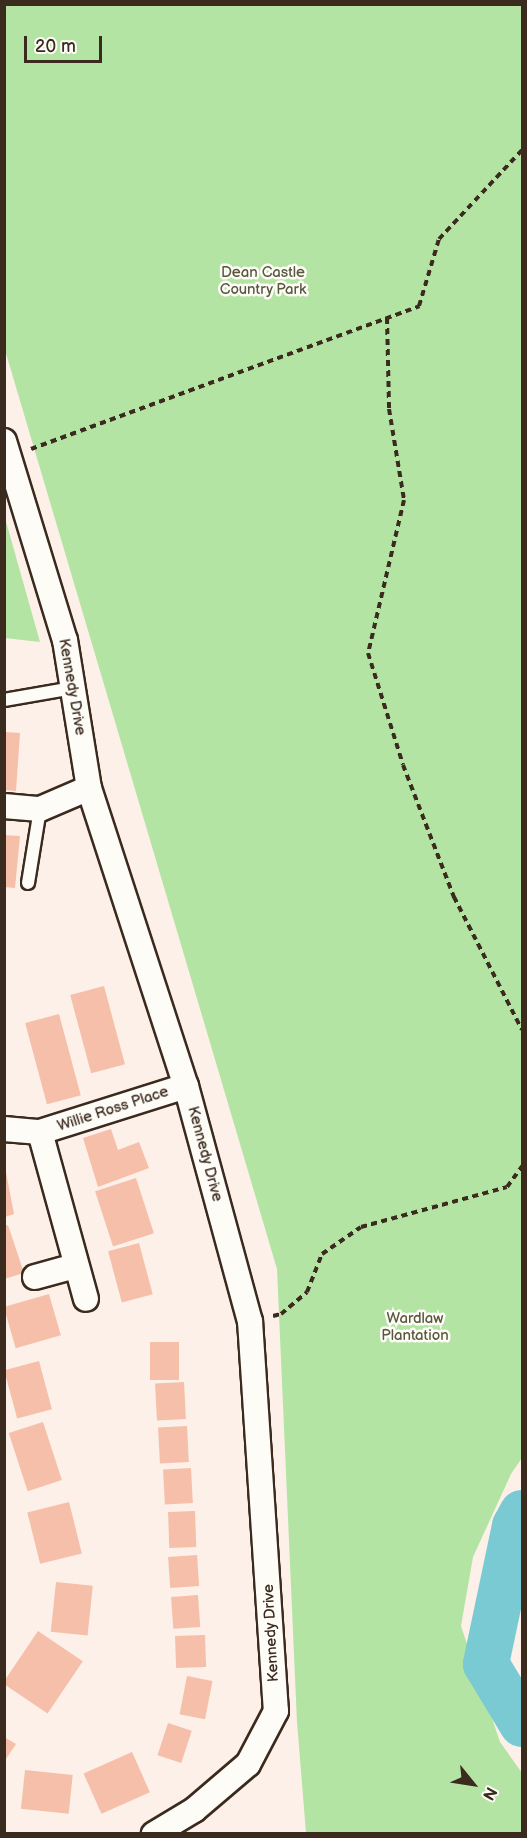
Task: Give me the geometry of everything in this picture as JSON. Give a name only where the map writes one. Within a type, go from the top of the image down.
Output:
[{"type":"street","name":"Kennedy Drive","points":[[5,445],[65,640],[89,788],[186,1086],[250,1321],[276,1711],[248,1764],[194,1810],[154,1833]]},
{"type":"street","points":[[4,806],[40,809],[89,788]]},
{"type":"street","name":"Willie Ross Place","points":[[4,1129],[40,1132],[186,1086]]},
{"type":"street","name":"Willie Ross Place","points":[[40,1132],[75,1266],[86,1299]]},
{"type":"street","points":[[35,1277],[75,1266]]},
{"type":"lane","points":[[4,700],[73,688]]},
{"type":"lane","points":[[28,883],[40,809]]},
{"type":"path","points":[[5,445],[35,450],[419,306],[440,239],[522,150]]},
{"type":"path","points":[[387,318],[388,409],[404,500],[368,653],[403,765],[454,897],[522,1030]]},
{"type":"path","points":[[250,1321],[281,1314],[307,1292],[322,1254],[361,1227],[507,1187],[522,1166]]},
{"type":"green space","name":"Dean Castle Country Park","points":[[4,5],[522,5],[522,1458],[511,1474],[473,1557],[461,1626],[500,1742],[522,1773],[522,1833],[306,1833],[297,1722],[277,1269],[5,350]]},
{"type":"green space","points":[[5,518],[40,642],[5,638]]},
{"type":"building","points":[[4,732],[20,733],[16,791],[4,790]]},
{"type":"building","points":[[4,835],[20,836],[15,888],[4,887]]},
{"type":"building","points":[[104,986],[125,1064],[91,1073],[70,995]]},
{"type":"building","points":[[59,1014],[81,1095],[47,1104],[25,1023]]},
{"type":"building","points":[[111,1129],[118,1150],[139,1142],[149,1168],[98,1187],[83,1138]]},
{"type":"building","points":[[5,1173],[14,1214],[5,1217]]},
{"type":"building","points":[[136,1178],[154,1233],[113,1246],[95,1191]]},
{"type":"building","points":[[8,1225],[24,1273],[4,1279],[4,1226]]},
{"type":"building","points":[[139,1243],[153,1294],[122,1302],[108,1251]]},
{"type":"building","points":[[49,1294],[61,1335],[16,1348],[4,1307]]},
{"type":"building","points":[[150,1342],[179,1342],[179,1380],[150,1380]]},
{"type":"building","points":[[39,1361],[52,1409],[17,1419],[4,1370]]},
{"type":"building","points":[[184,1382],[186,1419],[157,1420],[155,1384]]},
{"type":"building","points":[[43,1422],[62,1480],[28,1491],[9,1433]]},
{"type":"building","points":[[187,1426],[189,1462],[160,1463],[158,1428]]},
{"type":"building","points":[[191,1468],[193,1503],[165,1504],[163,1469]]},
{"type":"building","points":[[69,1502],[82,1553],[40,1564],[27,1512]]},
{"type":"building","points":[[195,1511],[196,1547],[169,1548],[168,1512]]},
{"type":"building","points":[[197,1555],[199,1586],[170,1588],[168,1557]]},
{"type":"building","points":[[56,1582],[93,1586],[88,1636],[51,1632]]},
{"type":"building","points":[[198,1595],[200,1627],[173,1629],[171,1597]]},
{"type":"building","points":[[38,1631],[83,1661],[48,1713],[4,1684]]},
{"type":"building","points":[[205,1635],[206,1667],[176,1668],[175,1636]]},
{"type":"building","points":[[187,1676],[213,1681],[205,1719],[180,1714]]},
{"type":"building","points":[[168,1723],[192,1731],[181,1763],[157,1755]]},
{"type":"building","points":[[4,1737],[16,1744],[4,1762]]},
{"type":"building","points":[[132,1752],[150,1792],[101,1814],[84,1774]]},
{"type":"building","points":[[25,1770],[73,1775],[69,1814],[21,1809]]},
{"type":"waterway","points":[[522,1513],[515,1526],[486,1664],[522,1724]]},
{"type":"park label","name":"Wardlaw Plantation","points":[[415,1326]]}]
